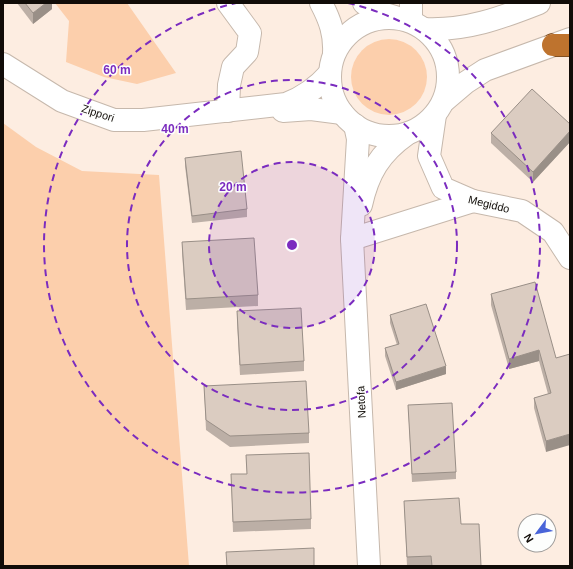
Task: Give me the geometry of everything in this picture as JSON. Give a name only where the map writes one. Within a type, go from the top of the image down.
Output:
[{"type":"street","points":[[228,3],[250,33],[247,52],[233,67],[229,85],[228,111]]},
{"type":"street","points":[[321,3],[331,21],[335,40],[332,63],[333,94],[348,119],[371,133],[383,136],[407,134],[422,127],[465,83],[485,70],[564,43]]},
{"type":"street","points":[[364,3],[375,10],[411,18],[443,30],[467,27],[501,18],[539,3]]},
{"type":"street","points":[[332,63],[344,37],[359,25],[377,18],[411,18],[439,43],[447,61],[449,81],[440,108]]},
{"type":"street","name":"Zippori","points":[[3,64],[62,101],[114,120],[144,120],[286,104],[302,98],[319,85],[332,63]]},
{"type":"street","name":"Megiddo","points":[[440,108],[429,156],[443,188],[473,201],[522,211],[552,232],[570,258]]},
{"type":"street","name":"Zippori","points":[[228,111],[268,112],[311,109],[348,119]]},
{"type":"street","name":"Netofa","points":[[348,119],[358,139],[352,239],[368,566]]},
{"type":"street","name":"Netofa","points":[[352,239],[365,188],[376,164],[390,146],[407,134]]},
{"type":"street","points":[[352,239],[473,201]]},
{"type":"shaded area","points":[[55,3],[127,3],[176,73],[137,84],[104,77],[66,62],[69,21]]},
{"type":"shaded area","points":[[381,39],[397,39],[410,45],[421,56],[427,69],[425,92],[410,109],[397,115],[381,115],[368,109],[353,92],[351,85],[351,69],[357,56],[374,41]]},
{"type":"shaded area","points":[[3,123],[36,147],[82,171],[159,175],[189,566],[3,566]]},
{"type":"building","points":[[25,3],[46,3],[33,13]]},
{"type":"building","points":[[532,89],[570,124],[570,131],[533,172],[491,133]]},
{"type":"building","points":[[241,151],[247,209],[192,216],[185,158]]},
{"type":"building","points":[[254,238],[258,295],[186,299],[182,242]]},
{"type":"building","points":[[535,282],[556,358],[570,354],[570,434],[546,441],[534,398],[551,393],[539,350],[509,359],[491,294]]},
{"type":"building","points":[[426,304],[446,366],[396,382],[385,348],[399,344],[390,315]]},
{"type":"building","points":[[301,308],[304,361],[240,365],[237,311]]},
{"type":"building","points":[[306,381],[309,433],[230,436],[206,420],[204,386]]},
{"type":"building","points":[[452,403],[456,472],[412,474],[408,405]]},
{"type":"building","points":[[309,453],[311,519],[233,522],[231,474],[247,474],[246,455]]},
{"type":"building","points":[[459,498],[461,524],[479,524],[481,566],[432,566],[431,556],[407,557],[404,501]]},
{"type":"building","points":[[314,548],[314,566],[227,566],[226,552]]}]
